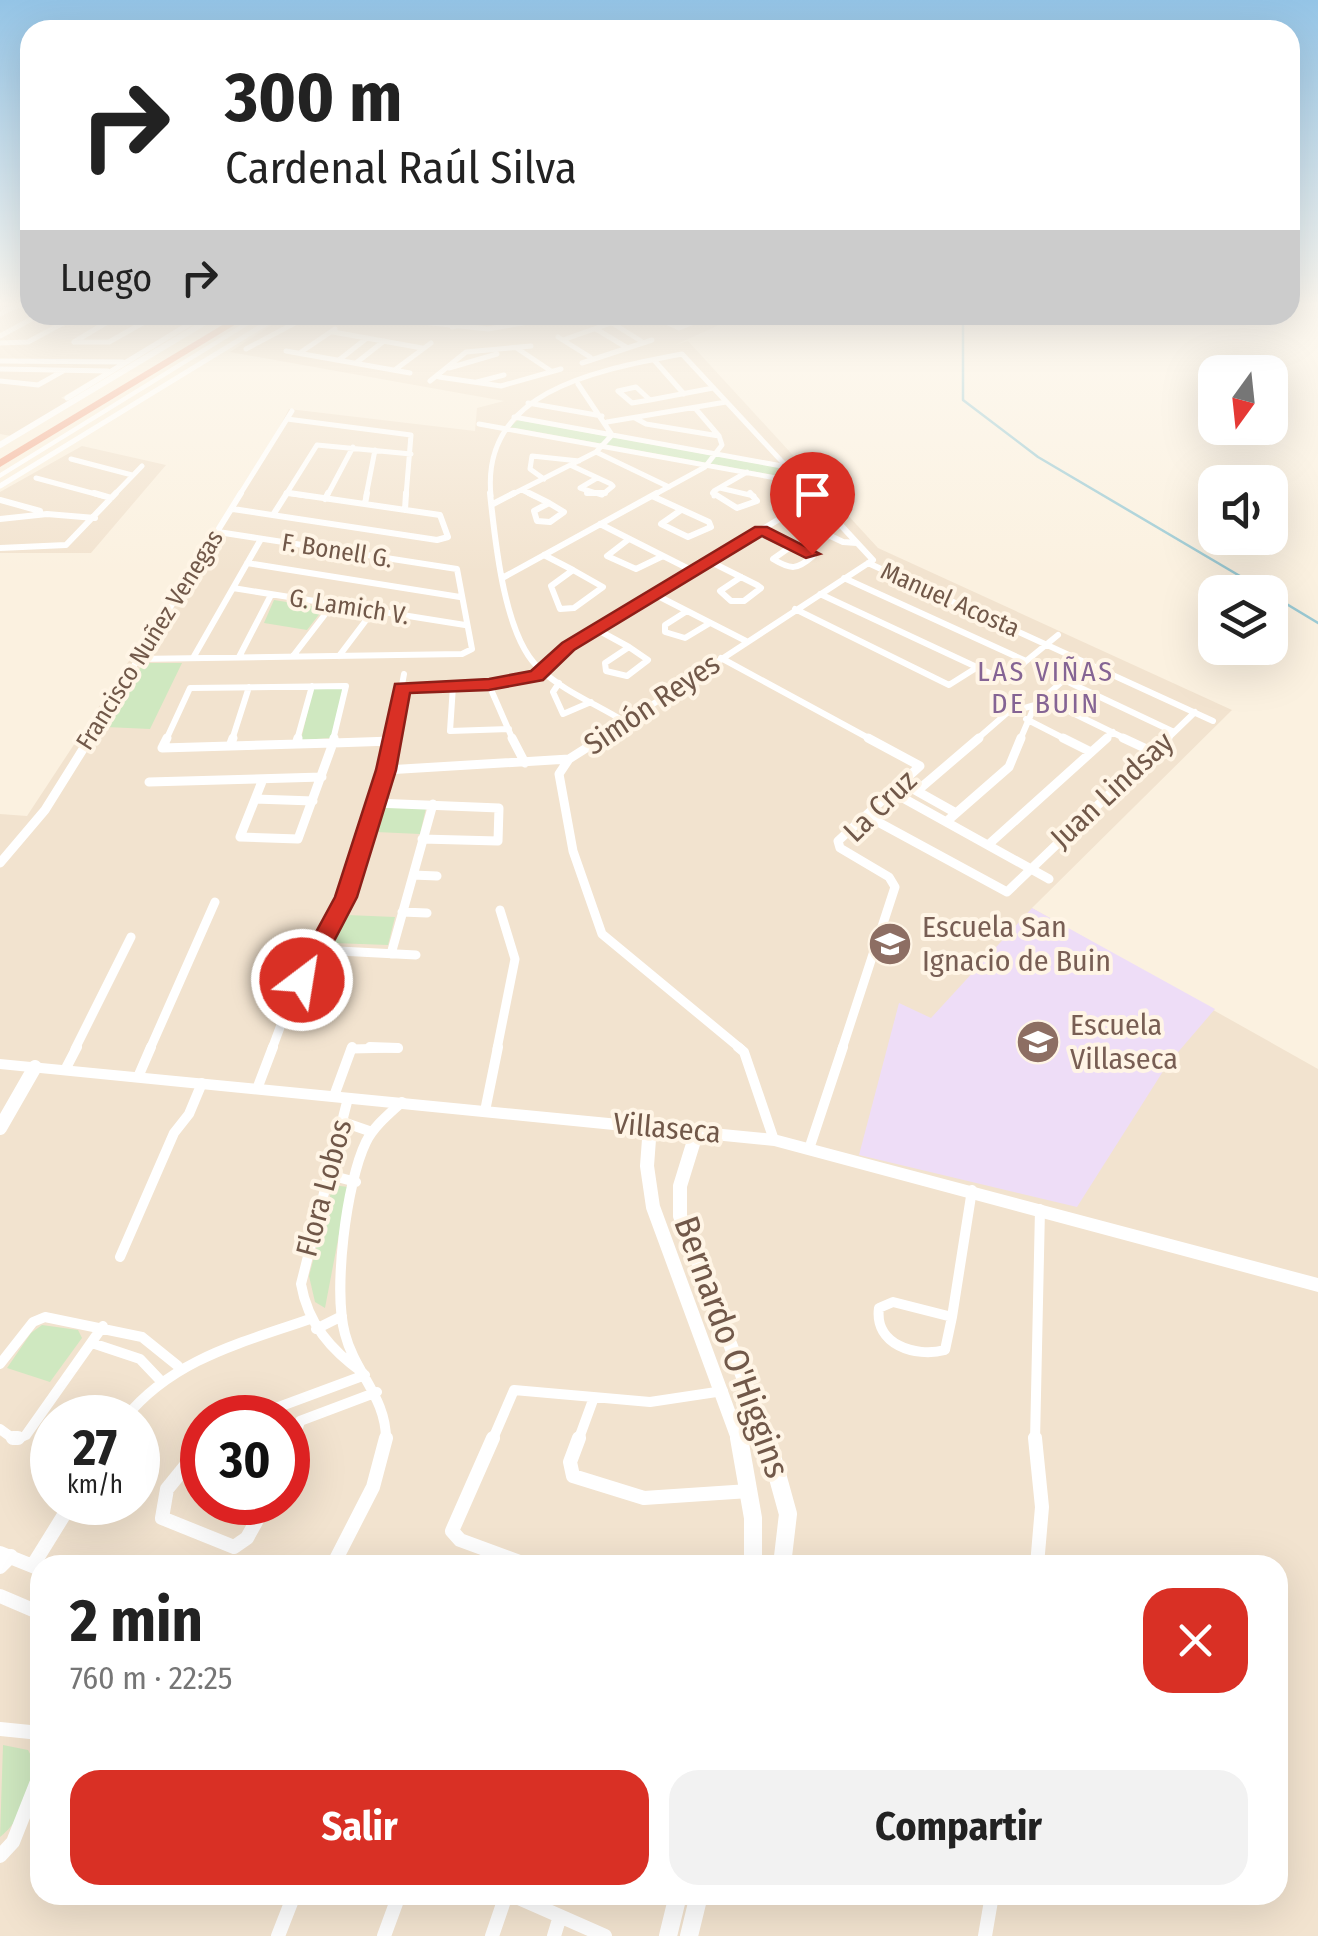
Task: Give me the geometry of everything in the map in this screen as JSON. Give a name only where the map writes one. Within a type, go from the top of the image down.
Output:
[{"type":"highway","points":[[0,456],[106,392]]},
{"type":"highway","points":[[0,464],[118,392]]},
{"type":"main road","points":[[0,476],[136,392]]},
{"type":"main road","name":"Villaseca","points":[[0,1064],[774,1140],[1318,1284]]},
{"type":"street","points":[[76,392],[70,396],[83,397]]},
{"type":"street","points":[[0,445],[91,392]]},
{"type":"street","points":[[0,486],[153,392]]},
{"type":"street","points":[[555,392],[528,402],[492,447],[493,504],[504,577],[516,629],[542,672],[624,722]]},
{"type":"street","points":[[584,392],[612,435]]},
{"type":"street","points":[[619,392],[629,403],[692,392]]},
{"type":"street","points":[[642,392],[650,400]]},
{"type":"street","points":[[717,392],[871,562]]},
{"type":"street","points":[[528,402],[604,419],[634,418],[726,402]]},
{"type":"street","points":[[504,577],[708,465],[722,443],[695,408]]},
{"type":"street","name":"Francisco Nuñez Venegas","points":[[0,863],[45,810],[290,415],[407,434],[412,438],[411,454]]},
{"type":"street","points":[[514,417],[785,467]]},
{"type":"street","points":[[634,418],[646,424],[719,436]]},
{"type":"street","points":[[479,424],[820,486]]},
{"type":"street","points":[[493,504],[596,452],[612,435]]},
{"type":"street","points":[[272,515],[316,446],[411,454],[405,510]]},
{"type":"street","points":[[325,499],[352,447]]},
{"type":"street","points":[[365,504],[375,450]]},
{"type":"street","points":[[596,452],[670,487]]},
{"type":"street","points":[[544,478],[530,470],[532,456],[580,461]]},
{"type":"street","points":[[71,458],[132,475]]},
{"type":"street","points":[[570,465],[597,478],[613,488],[597,496],[580,490],[597,478]]},
{"type":"street","points":[[0,548],[59,548],[77,538],[142,466]]},
{"type":"street","points":[[720,488],[751,493],[758,499],[747,507],[734,507],[712,496],[720,488],[747,472]]},
{"type":"street","points":[[36,478],[111,498]]},
{"type":"street","points":[[522,490],[548,503],[564,515],[548,523],[537,521],[534,512],[548,503]]},
{"type":"street","points":[[232,509],[439,540],[448,537],[442,516],[286,493]]},
{"type":"street","points":[[652,496],[710,523],[712,527],[690,538],[661,524],[681,510]]},
{"type":"street","points":[[402,688],[489,685],[542,672],[564,649],[814,498]]},
{"type":"street","points":[[0,500],[47,514]]},
{"type":"street","points":[[0,510],[12,503]]},
{"type":"street","points":[[0,520],[47,514],[95,518]]},
{"type":"street","points":[[786,515],[842,542],[857,543]]},
{"type":"street","points":[[600,524],[693,571]]},
{"type":"street","points":[[761,530],[793,545],[812,554],[812,560],[792,570],[774,562],[773,557],[793,545]]},
{"type":"street","name":"F. Bonell G.","points":[[218,532],[457,569],[460,597]]},
{"type":"street","points":[[193,658],[261,539]]},
{"type":"street","points":[[629,539],[608,551],[608,556],[636,569],[663,556]]},
{"type":"street","points":[[544,555],[573,570],[603,590],[572,608],[560,609],[551,586],[573,570]]},
{"type":"street","points":[[710,561],[742,577],[759,586],[760,591],[738,602],[722,596],[721,590],[742,577]]},
{"type":"street","name":"Simón Reyes","points":[[774,1140],[744,1052],[602,934],[567,825],[559,772],[569,759],[871,562]]},
{"type":"street","name":"Manuel Acosta","points":[[871,562],[1213,720]]},
{"type":"street","points":[[138,659],[471,651],[460,597],[247,563]]},
{"type":"street","points":[[844,578],[1026,661]]},
{"type":"street","name":"G. Lamich V.","points":[[233,588],[465,626]]},
{"type":"street","points":[[654,594],[746,642]]},
{"type":"street","points":[[820,594],[1001,677],[1058,635]]},
{"type":"street","points":[[238,657],[271,595]]},
{"type":"street","points":[[294,656],[334,604]]},
{"type":"street","points":[[795,609],[949,684],[976,668]]},
{"type":"street","points":[[339,656],[372,611]]},
{"type":"street","points":[[687,611],[665,625],[665,632],[682,638],[710,623]]},
{"type":"street","points":[[596,630],[646,657],[646,664],[625,676],[605,670],[606,662],[629,648]]},
{"type":"street","name":"La Cruz","points":[[721,658],[916,761],[920,770],[838,846],[892,879],[896,887],[810,1149]]},
{"type":"street","points":[[946,822],[1009,767],[1035,705],[1086,661]]},
{"type":"street","points":[[257,1088],[288,1006],[337,920],[386,770],[404,674]]},
{"type":"street","points":[[1064,680],[1174,732]]},
{"type":"street","points":[[559,683],[553,692],[564,714],[591,702]]},
{"type":"street","points":[[489,685],[496,711],[525,762]]},
{"type":"street","points":[[296,744],[312,686]]},
{"type":"street","points":[[264,779],[240,837],[298,839],[333,743],[346,686],[190,688],[162,748],[333,743],[392,741]]},
{"type":"street","points":[[452,686],[450,731],[509,729]]},
{"type":"street","points":[[230,746],[249,687]]},
{"type":"street","points":[[1042,698],[1153,752]]},
{"type":"street","points":[[916,792],[1007,713],[1035,705]]},
{"type":"street","name":"Juan Lindsay","points":[[867,816],[999,891],[1011,890],[1195,712]]},
{"type":"street","points":[[1026,719],[1091,752]]},
{"type":"street","points":[[988,845],[1113,732]]},
{"type":"street","points":[[386,770],[569,759]]},
{"type":"street","points":[[149,782],[322,777]]},
{"type":"street","points":[[904,784],[956,813]]},
{"type":"street","points":[[894,793],[1049,878]]},
{"type":"street","points":[[255,799],[312,801]]},
{"type":"street","points":[[375,804],[498,806],[501,837],[491,842],[422,839]]},
{"type":"street","points":[[390,954],[433,804]]},
{"type":"street","points":[[413,874],[437,876]]},
{"type":"street","points":[[138,1077],[215,902]]},
{"type":"street","points":[[485,1111],[515,959],[500,910]]},
{"type":"street","points":[[402,912],[427,913]]},
{"type":"street","points":[[65,1070],[131,936]]},
{"type":"street","points":[[339,951],[416,955]]},
{"type":"street","name":"Flora Lobos","points":[[366,1374],[313,1324],[302,1274],[343,1122],[341,1097],[352,1046],[398,1048]]},
{"type":"street","points":[[1,1124],[35,1067]]},
{"type":"street","points":[[120,1257],[172,1136],[189,1114],[202,1084]]},
{"type":"street","name":"Flora Lobos","points":[[338,1555],[382,1460],[386,1428],[377,1392],[348,1342],[342,1316],[356,1182],[361,1156],[372,1132],[402,1102]]},
{"type":"street","points":[[343,1122],[372,1132]]},
{"type":"street","name":"Bernardo O'Higgins","points":[[650,1126],[646,1166],[653,1206],[737,1426],[752,1490],[752,1555]]},
{"type":"street","name":"Bernardo O'Higgins","points":[[697,1131],[680,1186],[680,1216],[786,1500],[783,1555]]},
{"type":"street","points":[[326,1174],[356,1182]]},
{"type":"street","points":[[952,1318],[893,1302],[879,1308],[876,1322],[891,1342],[936,1354],[947,1347],[952,1318],[972,1190]]},
{"type":"street","points":[[1038,1555],[1042,1506],[1034,1430],[1040,1208]]},
{"type":"street","points":[[145,1395],[178,1366],[342,1316]]},
{"type":"street","points":[[0,1364],[38,1319],[103,1326],[142,1337],[178,1366]]},
{"type":"street","points":[[0,1429],[15,1440],[26,1435],[103,1326]]},
{"type":"street","points":[[92,1343],[140,1359],[159,1379]]},
{"type":"street","points":[[310,1395],[366,1374]]},
{"type":"street","points":[[501,1555],[456,1538],[454,1524],[510,1393],[523,1388],[593,1400],[672,1402],[724,1391]]},
{"type":"street","points":[[310,1417],[377,1392]]},
{"type":"street","points":[[593,1400],[570,1462],[573,1476],[644,1498],[752,1490]]},
{"type":"street","points":[[737,1426],[758,1418]]},
{"type":"street","points":[[180,1474],[164,1494],[159,1513],[166,1522],[230,1547],[240,1546],[253,1525]]},
{"type":"street","points":[[43,1555],[59,1525]]},
{"type":"street","points":[[0,1567],[6,1555],[30,1565]]},
{"type":"street","points":[[0,1596],[30,1607]]},
{"type":"street","points":[[0,1729],[30,1729]]},
{"type":"street","points":[[2,1855],[16,1835],[30,1799]]},
{"type":"street","points":[[278,1936],[290,1905]]},
{"type":"street","points":[[384,1936],[395,1905]]},
{"type":"street","points":[[492,1936],[505,1905]]},
{"type":"street","points":[[533,1905],[605,1936]]},
{"type":"street","points":[[668,1936],[676,1905]]},
{"type":"street","points":[[689,1936],[697,1905]]},
{"type":"street","points":[[985,1936],[990,1905]]},
{"type":"street","points":[[554,1936],[560,1916]]},
{"type":"shaded area","points":[[0,392],[71,392],[61,398],[70,401],[11,436],[0,434]]},
{"type":"shaded area","points":[[456,392],[735,392],[878,548],[1232,710],[1032,908],[1318,1069],[1318,1936],[0,1936],[0,814],[27,816],[265,454],[289,409],[475,431],[477,408],[504,401]]},
{"type":"shaded area","points":[[82,446],[166,465],[91,553],[0,553],[0,492]]},
{"type":"shaded area","name":"Escuela Villaseca","points":[[1032,908],[1215,1009],[1167,1065],[1077,1207],[859,1155],[899,1003],[931,1018]]},
{"type":"green space","points":[[518,420],[781,468],[785,477],[510,427]]},
{"type":"green space","points":[[274,600],[324,608],[307,630],[264,623]]},
{"type":"green space","points":[[143,663],[182,663],[150,729],[106,727]]},
{"type":"green space","points":[[343,688],[331,738],[301,740],[313,689]]},
{"type":"green space","points":[[384,806],[426,808],[420,834],[376,832]]},
{"type":"green space","points":[[347,915],[395,917],[388,945],[333,943]]},
{"type":"green space","points":[[333,1185],[348,1187],[325,1308],[315,1302],[309,1276]]},
{"type":"green space","points":[[42,1325],[78,1330],[82,1338],[50,1382],[7,1368],[31,1333]]},
{"type":"green space","points":[[3,1745],[28,1750],[30,1790],[16,1820],[0,1837]]},
{"type":"waterway","points":[[963,392],[963,400],[1038,457],[1238,575]]},
{"type":"waterway","points":[[1288,605],[1318,623]]},
{"type":"place","name":"Escuela San Ignacio de Buin","points":[[890,944]]},
{"type":"place","name":"Escuela Villaseca","points":[[1038,1042]]},
{"type":"district","name":"LAS VIÑAS DE BUIN","points":[[1046,687]]},
{"type":"route","points":[[302,980],[346,897],[386,770],[402,688],[489,685],[536,676],[568,646],[761,530],[812,554]]}]
